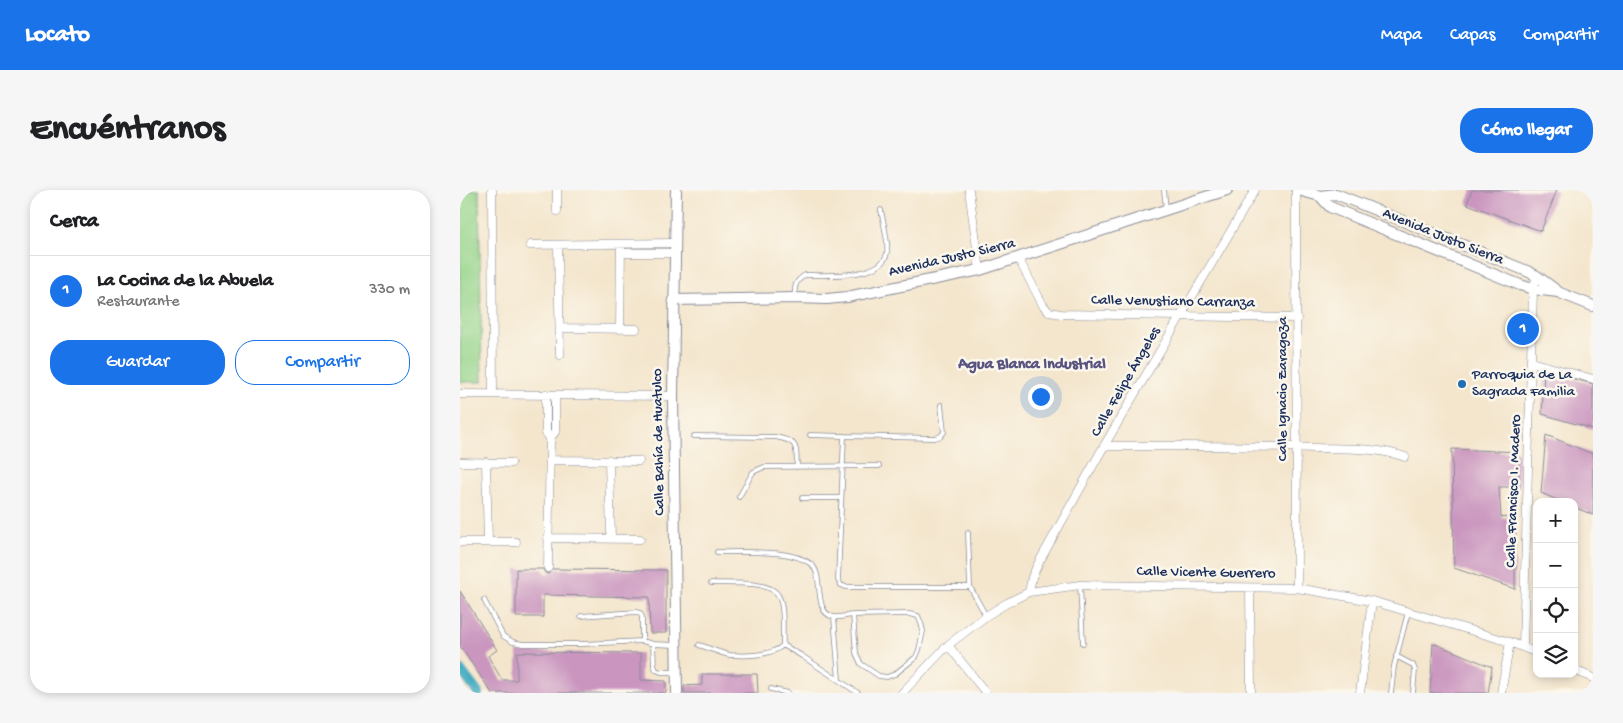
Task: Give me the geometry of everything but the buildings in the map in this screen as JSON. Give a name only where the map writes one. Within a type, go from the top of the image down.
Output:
[{"type":"street","points":[[492,190],[493,394]]},
{"type":"street","points":[[557,190],[557,211]]},
{"type":"street","name":"Calle Bahía de Huatulco","points":[[676,190],[673,396],[678,693]]},
{"type":"street","points":[[969,190],[980,270]]},
{"type":"street","name":"Avenida Justo Sierra","points":[[674,300],[827,299],[847,297],[980,270],[1227,190]]},
{"type":"street","name":"Calle Felipe Ángeles","points":[[1029,592],[1032,577],[1038,564],[1104,446],[1255,190]]},
{"type":"street","name":"Avenida Justo Sierra","points":[[1297,190],[1320,196],[1336,194],[1538,276],[1560,292],[1593,306]]},
{"type":"street","name":"Calle Ignacio Zaragoza","points":[[1297,190],[1297,588]]},
{"type":"street","name":"Avenida Justo Sierra","points":[[1320,196],[1330,207],[1462,261],[1533,289],[1560,292]]},
{"type":"street","points":[[530,245],[674,248]]},
{"type":"street","points":[[558,245],[560,355]]},
{"type":"street","points":[[620,329],[621,248]]},
{"type":"street","points":[[1462,261],[1467,248]]},
{"type":"street","name":"Calle Venustiano Carranza","points":[[1018,258],[1042,305],[1049,312],[1061,314],[1297,318]]},
{"type":"street","name":"Calle Francisco I. Madero","points":[[1523,646],[1533,289],[1538,276]]},
{"type":"street","points":[[560,328],[636,329]]},
{"type":"street","points":[[1531,362],[1593,379]]},
{"type":"street","points":[[460,394],[673,396]]},
{"type":"street","points":[[546,394],[546,433],[550,438],[548,568]]},
{"type":"street","points":[[550,438],[555,432],[555,395]]},
{"type":"street","points":[[1104,446],[1297,447],[1376,450],[1405,457]]},
{"type":"street","points":[[550,460],[640,461]]},
{"type":"street","points":[[609,460],[611,539]]},
{"type":"street","points":[[460,462],[511,463]]},
{"type":"street","points":[[486,462],[488,542]]},
{"type":"street","points":[[548,538],[640,539]]},
{"type":"street","points":[[460,542],[516,542]]},
{"type":"street","name":"Calle Vicente Guerrero","points":[[902,693],[948,646],[986,616],[1007,603],[1029,592],[1080,585],[1297,588],[1372,601],[1523,646],[1533,651]]},
{"type":"street","points":[[1250,588],[1251,693]]},
{"type":"street","points":[[1360,693],[1372,601]]},
{"type":"street","points":[[1501,693],[1510,642]]},
{"type":"street","points":[[948,646],[986,693]]},
{"type":"street","points":[[1578,672],[1593,678]]},
{"type":"lane","points":[[1164,190],[1166,210]]},
{"type":"lane","points":[[795,298],[794,290],[797,281],[804,275],[866,272],[879,266],[885,259],[887,251],[881,210]]},
{"type":"lane","points":[[810,435],[935,438],[942,436],[944,432],[941,406]]},
{"type":"lane","points":[[694,436],[775,436],[786,439],[792,442],[796,448],[797,467]]},
{"type":"lane","points":[[844,436],[838,580],[841,585],[846,587],[970,587]]},
{"type":"lane","points":[[739,497],[753,472],[764,467],[879,466]]},
{"type":"lane","points":[[802,498],[841,498]]},
{"type":"lane","points":[[968,533],[970,587],[986,616]]},
{"type":"lane","points":[[717,552],[781,554],[802,558],[813,566],[817,574],[821,602],[825,612],[834,617],[853,614],[909,614],[918,616],[923,631],[916,657],[895,674],[887,677],[879,676],[867,670],[861,664],[856,653],[853,614]]},
{"type":"lane","points":[[699,645],[728,654],[739,655],[770,653],[779,650],[783,645],[781,606],[778,594],[769,587],[750,584],[711,584]]},
{"type":"lane","points":[[1080,585],[1083,643]]},
{"type":"lane","points":[[484,600],[503,636],[513,642],[523,644],[583,644],[642,641],[653,644],[677,645]]},
{"type":"lane","points":[[581,616],[636,612],[642,617],[642,641]]},
{"type":"lane","points":[[1391,693],[1396,656],[1408,612]]},
{"type":"lane","points":[[834,617],[839,680]]},
{"type":"lane","points":[[653,644],[656,670],[677,673]]},
{"type":"lane","points":[[783,645],[858,693]]},
{"type":"lane","points":[[1396,656],[1413,665],[1415,670],[1413,693]]},
{"type":"lane","points":[[771,689],[788,693]]},
{"type":"green space","points":[[460,190],[479,190],[482,382],[460,382]]},
{"type":"waterway","points":[[460,669],[478,693]]},
{"type":"place","name":"La Cocina de la Abuela","points":[[1523,329]]},
{"type":"place","name":"Parroquia de La Sagrada Familia","points":[[1462,384]]},
{"type":"district","name":"Agua Blanca Industrial","points":[[1032,365]]}]
